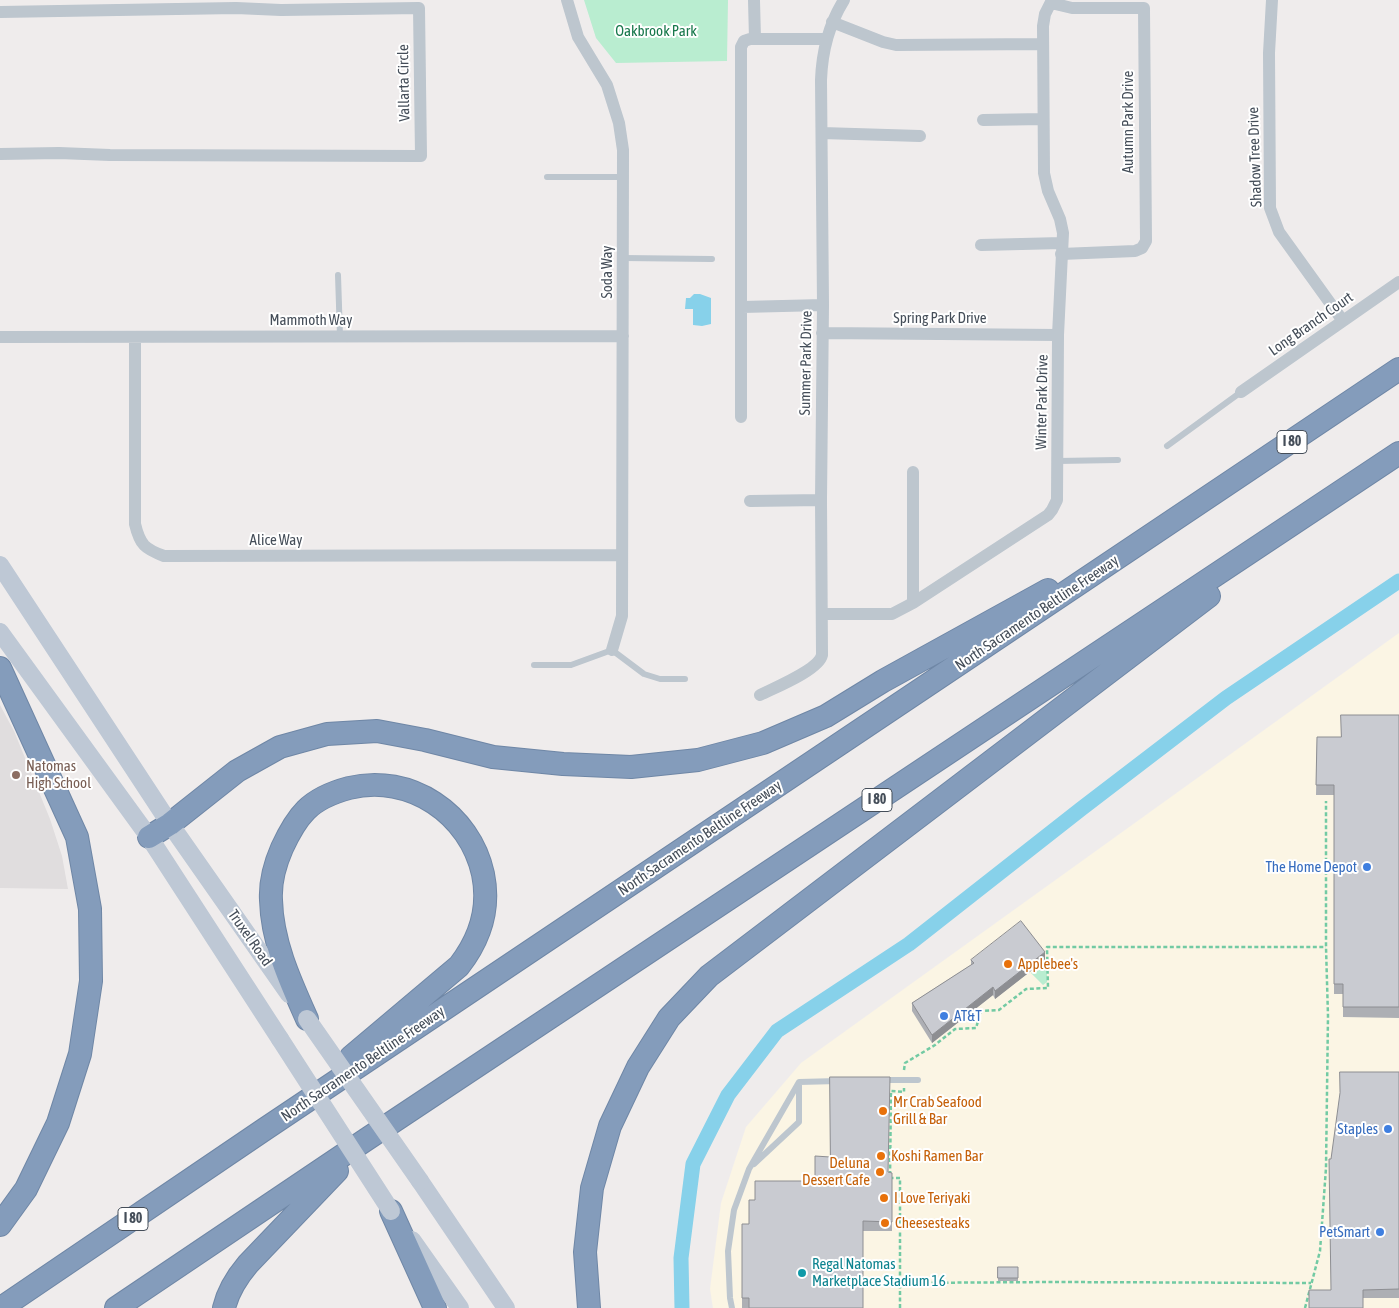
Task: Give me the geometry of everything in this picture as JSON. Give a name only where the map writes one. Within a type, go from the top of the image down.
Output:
[{"type":"highway","name":"North Sacramento Beltline Freeway","points":[[1,1308],[1399,369]]},
{"type":"highway","points":[[589,1308],[585,1252],[592,1188],[610,1126],[638,1067],[669,1018],[708,976],[1393,457]]},
{"type":"highway","name":"I 80","points":[[116,1308],[1393,457]]},
{"type":"highway","points":[[149,837],[170,824],[237,771],[280,747],[327,734],[377,731],[425,740],[493,757],[563,764],[631,767],[698,760],[763,743],[826,716],[883,681],[1184,514]]},
{"type":"highway","points":[[0,668],[77,837],[90,908],[91,981],[80,1054],[58,1123],[26,1189],[0,1225]]},
{"type":"highway","points":[[265,1129],[459,966],[475,942],[481,928],[485,906],[485,884],[480,862],[459,824],[449,813],[431,800],[404,788],[382,785],[360,786],[339,791],[306,809],[287,836],[277,858],[272,882],[273,923],[286,971],[307,1019]]},
{"type":"highway","points":[[224,1308],[238,1276],[248,1264],[368,1139]]},
{"type":"highway","points":[[391,1211],[435,1308]]},
{"type":"main road","name":"Truxel Road","points":[[0,565],[170,824],[420,1181],[506,1308]]},
{"type":"main road","name":"Truxel Road","points":[[0,632],[149,837],[391,1211],[460,1308]]},
{"type":"street","name":"Soda Way","points":[[567,0],[578,37],[607,85],[619,123],[623,150],[622,616],[612,650]]},
{"type":"street","points":[[754,0],[754,39]]},
{"type":"street","name":"Summer Park Drive","points":[[760,695],[811,669],[821,660],[822,59],[832,22],[844,0]]},
{"type":"street","name":"Shadow Tree Drive","points":[[1272,0],[1269,53],[1270,208],[1279,232],[1343,321]]},
{"type":"street","name":"Winter Park Drive","points":[[822,614],[892,614],[1048,515],[1057,500],[1058,335],[1063,233],[1060,219],[1048,191],[1044,172],[1043,119],[1043,26],[1045,14],[1052,1]]},
{"type":"street","name":"Autumn Park Drive","points":[[1052,1],[1072,8],[1144,8],[1146,241],[1142,248],[1135,251],[1062,249]]},
{"type":"street","name":"Vallarta Circle","points":[[0,12],[236,8],[281,10],[420,8],[421,156],[0,154]]},
{"type":"street","points":[[832,22],[883,42],[896,45],[1043,44]]},
{"type":"street","points":[[741,416],[741,47],[744,41],[750,38],[827,40]]},
{"type":"street","points":[[983,120],[1043,119]]},
{"type":"street","points":[[822,134],[920,136]]},
{"type":"street","points":[[981,245],[1062,249]]},
{"type":"street","name":"Long Branch Court","points":[[1241,392],[1399,282]]},
{"type":"street","points":[[742,307],[823,305]]},
{"type":"street","name":"Spring Park Drive","points":[[822,333],[1058,335]]},
{"type":"street","name":"Alice Way","points":[[135,336],[135,524],[138,538],[149,550],[164,556],[622,555]]},
{"type":"street","name":"Mammoth Way","points":[[0,337],[623,336]]},
{"type":"street","points":[[912,472],[913,602]]},
{"type":"street","points":[[750,500],[821,500]]},
{"type":"lane","points":[[547,177],[623,176]]},
{"type":"lane","points":[[623,258],[712,259]]},
{"type":"lane","points":[[338,276],[340,336]]},
{"type":"lane","points":[[1167,446],[1241,392]]},
{"type":"lane","points":[[1057,462],[1118,460]]},
{"type":"lane","points":[[534,665],[571,665],[612,650],[644,674],[660,679],[686,679]]},
{"type":"lane","points":[[878,1080],[918,1080]]},
{"type":"lane","points":[[799,1082],[842,1081]]},
{"type":"lane","points":[[749,1169],[800,1122],[799,1082]]},
{"type":"lane","points":[[732,1308],[728,1251],[734,1210],[749,1169],[799,1082]]},
{"type":"path","points":[[1305,1308],[1320,1252],[1326,1168],[1328,1016],[1326,801]]},
{"type":"path","points":[[900,1308],[900,1178],[890,1178],[891,1092],[904,1092],[904,1063],[935,1045],[955,1029],[976,1028],[981,1012],[999,1010],[1026,989],[1048,988],[1047,947],[1326,947]]},
{"type":"path","points":[[899,1283],[1312,1283]]},
{"type":"shaded area","points":[[1399,633],[1399,1308],[713,1308],[710,1289],[721,1203],[746,1127],[801,1063]]},
{"type":"shaded area","name":"Natomas High School","points":[[0,705],[14,731],[50,819],[62,856],[68,889],[0,888]]},
{"type":"green space","name":"Oakbrook Park","points":[[584,0],[728,0],[727,61],[616,63],[596,38]]},
{"type":"green space","points":[[1047,961],[1047,982],[1043,985],[1031,973]]},
{"type":"water","points":[[694,294],[711,298],[711,324],[693,325],[693,309],[685,309],[686,298],[690,298]]},
{"type":"building","name":"The Home Depot","points":[[1341,715],[1399,715],[1399,1007],[1343,1007],[1343,984],[1334,984],[1334,785],[1316,785],[1317,737],[1341,737]]},
{"type":"building","points":[[1021,921],[1045,952],[995,991],[993,987],[932,1035],[912,1003],[974,963],[971,960]]},
{"type":"building","points":[[1340,1072],[1399,1072],[1399,1289],[1363,1290],[1363,1308],[1309,1308],[1309,1290],[1331,1290],[1329,1159],[1331,1159],[1340,1093]]},
{"type":"building","points":[[830,1077],[890,1077],[888,1172],[892,1173],[892,1222],[863,1221],[863,1308],[749,1308],[749,1298],[742,1298],[742,1224],[749,1224],[749,1200],[755,1200],[755,1181],[815,1181],[815,1156],[830,1157]]},
{"type":"building","points":[[998,1267],[1018,1267],[1018,1278],[998,1278]]},
{"type":"waterway","points":[[682,1308],[681,1258],[693,1164],[728,1095],[777,1031],[909,944],[1226,698],[1399,581]]},
{"type":"place","name":"Natomas High School","points":[[16,775]]},
{"type":"place","name":"The Home Depot","points":[[1367,867]]},
{"type":"place","name":"Applebee's","points":[[1008,964]]},
{"type":"place","name":"AT&T","points":[[944,1016]]},
{"type":"place","name":"Mr Crab Seafood Grill & Bar","points":[[883,1111]]},
{"type":"place","name":"Staples","points":[[1388,1129]]},
{"type":"place","name":"Koshi Ramen Bar","points":[[881,1156]]},
{"type":"place","name":"Deluna Dessert Cafe","points":[[880,1172]]},
{"type":"place","name":"I Love Teriyaki","points":[[884,1198]]},
{"type":"place","name":"Cheesesteaks","points":[[885,1223]]},
{"type":"place","name":"PetSmart","points":[[1380,1232]]},
{"type":"place","name":"Regal Natomas Marketplace Stadium 16","points":[[802,1273]]}]
